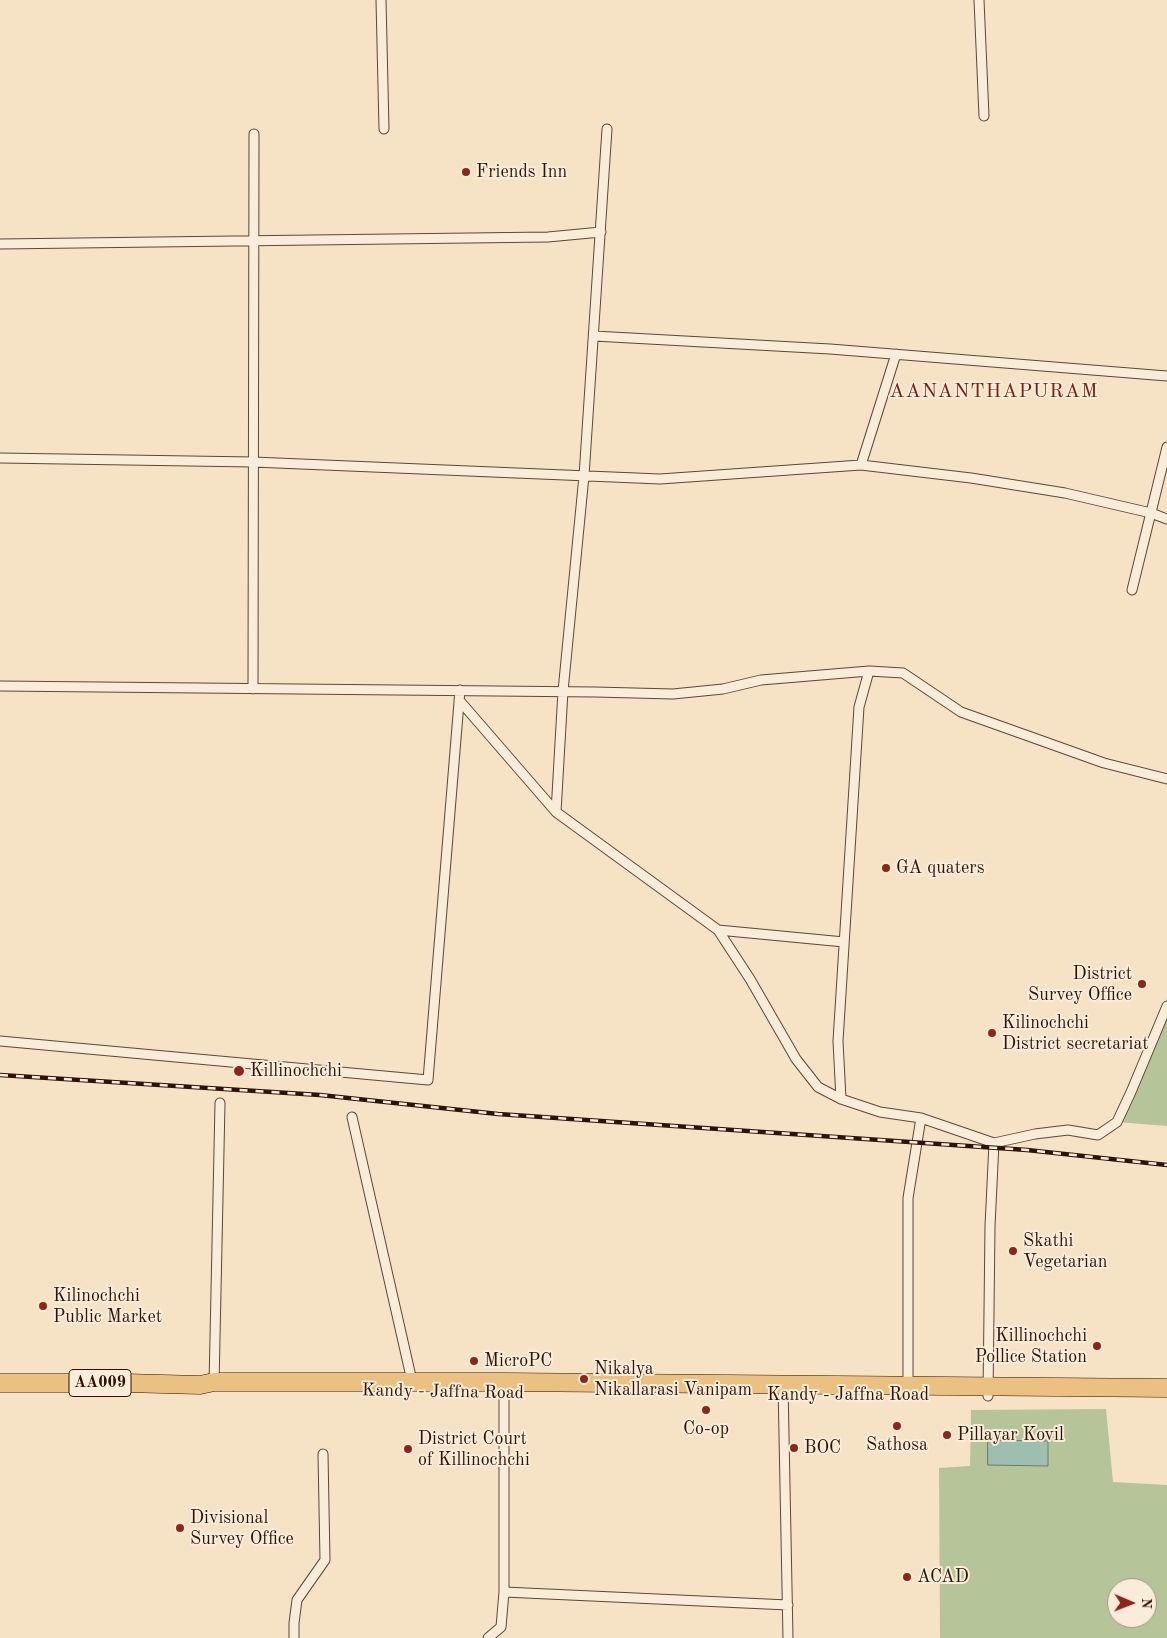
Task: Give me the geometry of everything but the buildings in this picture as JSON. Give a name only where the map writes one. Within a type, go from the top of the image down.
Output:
[{"type":"highway","name":"Kandy - Jaffna Road","points":[[209,1386],[412,1381],[504,1387]]},
{"type":"highway","name":"Kandy - Jaffna Road","points":[[0,1384],[125,1383],[209,1386],[988,1391],[1167,1388]]},
{"type":"highway","name":"Kandy - Jaffna Road","points":[[783,1389],[908,1385],[988,1391],[1167,1399]]},
{"type":"street","points":[[381,0],[384,129]]},
{"type":"street","points":[[979,0],[984,116]]},
{"type":"street","points":[[556,812],[563,691],[584,476],[607,129]]},
{"type":"street","points":[[253,689],[254,134]]},
{"type":"street","points":[[0,244],[548,237],[601,232]]},
{"type":"street","points":[[594,336],[896,354],[1167,376]]},
{"type":"street","points":[[861,465],[896,354]]},
{"type":"street","points":[[1132,590],[1167,447]]},
{"type":"street","points":[[0,458],[253,462],[660,479],[861,465],[971,478],[1065,493],[1150,513],[1167,519]]},
{"type":"street","points":[[0,686],[563,691],[673,694],[723,689],[761,680],[869,671],[903,673],[961,712],[1104,764],[1167,779]]},
{"type":"street","points":[[841,1099],[838,1041],[859,707],[869,671]]},
{"type":"street","points":[[0,1040],[428,1080],[460,690]]},
{"type":"street","points":[[459,700],[556,812],[718,930],[750,979],[796,1058],[818,1087],[841,1099],[880,1112],[921,1118],[994,1143],[1034,1134],[1068,1130],[1098,1135],[1117,1122],[1167,1006]]},
{"type":"street","points":[[718,930],[844,942]]},
{"type":"street","points":[[209,1386],[220,1102]]},
{"type":"street","points":[[352,1118],[412,1381]]},
{"type":"street","points":[[908,1385],[908,1198],[921,1118]]},
{"type":"street","points":[[988,1391],[990,1226],[994,1143]]},
{"type":"street","points":[[488,1638],[501,1628],[504,1592],[504,1387]]},
{"type":"street","points":[[783,1389],[788,1638]]},
{"type":"street","points":[[294,1638],[297,1600],[326,1560],[323,1454]]},
{"type":"street","points":[[504,1592],[788,1605]]},
{"type":"shaded area","points":[[1167,999],[1167,1126],[1117,1122]]},
{"type":"shaded area","points":[[1106,1409],[1113,1482],[1167,1485],[1167,1638],[940,1638],[939,1468],[970,1466],[971,1410]]},
{"type":"shaded area","points":[[988,1440],[1048,1441],[1048,1466],[988,1465]]},
{"type":"railway","points":[[0,1075],[320,1095],[498,1114],[1027,1150],[1167,1165]]},
{"type":"place","name":"Friends Inn","points":[[466,172]]},
{"type":"place","name":"GA quaters","points":[[886,868]]},
{"type":"place","name":"District Survey Office","points":[[1142,984]]},
{"type":"place","name":"Kilinochchi District secretariat","points":[[992,1033]]},
{"type":"place","name":"Killinochchi","points":[[239,1071]]},
{"type":"place","name":"Skathi Vegetarian","points":[[1013,1251]]},
{"type":"place","name":"Kilinochchi Public Market","points":[[43,1306]]},
{"type":"place","name":"Killinochchi Pollice Station","points":[[1097,1346]]},
{"type":"place","name":"MicroPC","points":[[474,1361]]},
{"type":"place","name":"Nikalya Nikallarasi Vanipam","points":[[584,1379]]},
{"type":"place","name":"Co-op","points":[[706,1410]]},
{"type":"place","name":"Sathosa","points":[[897,1426]]},
{"type":"place","name":"Pillayar Kovil","points":[[947,1435]]},
{"type":"place","name":"BOC","points":[[794,1448]]},
{"type":"place","name":"District Court of Killinochchi","points":[[408,1449]]},
{"type":"place","name":"Divisional Survey Office","points":[[180,1528]]},
{"type":"place","name":"ACAD","points":[[907,1577]]},
{"type":"district","name":"AANANTHAPURAM","points":[[994,392]]}]
